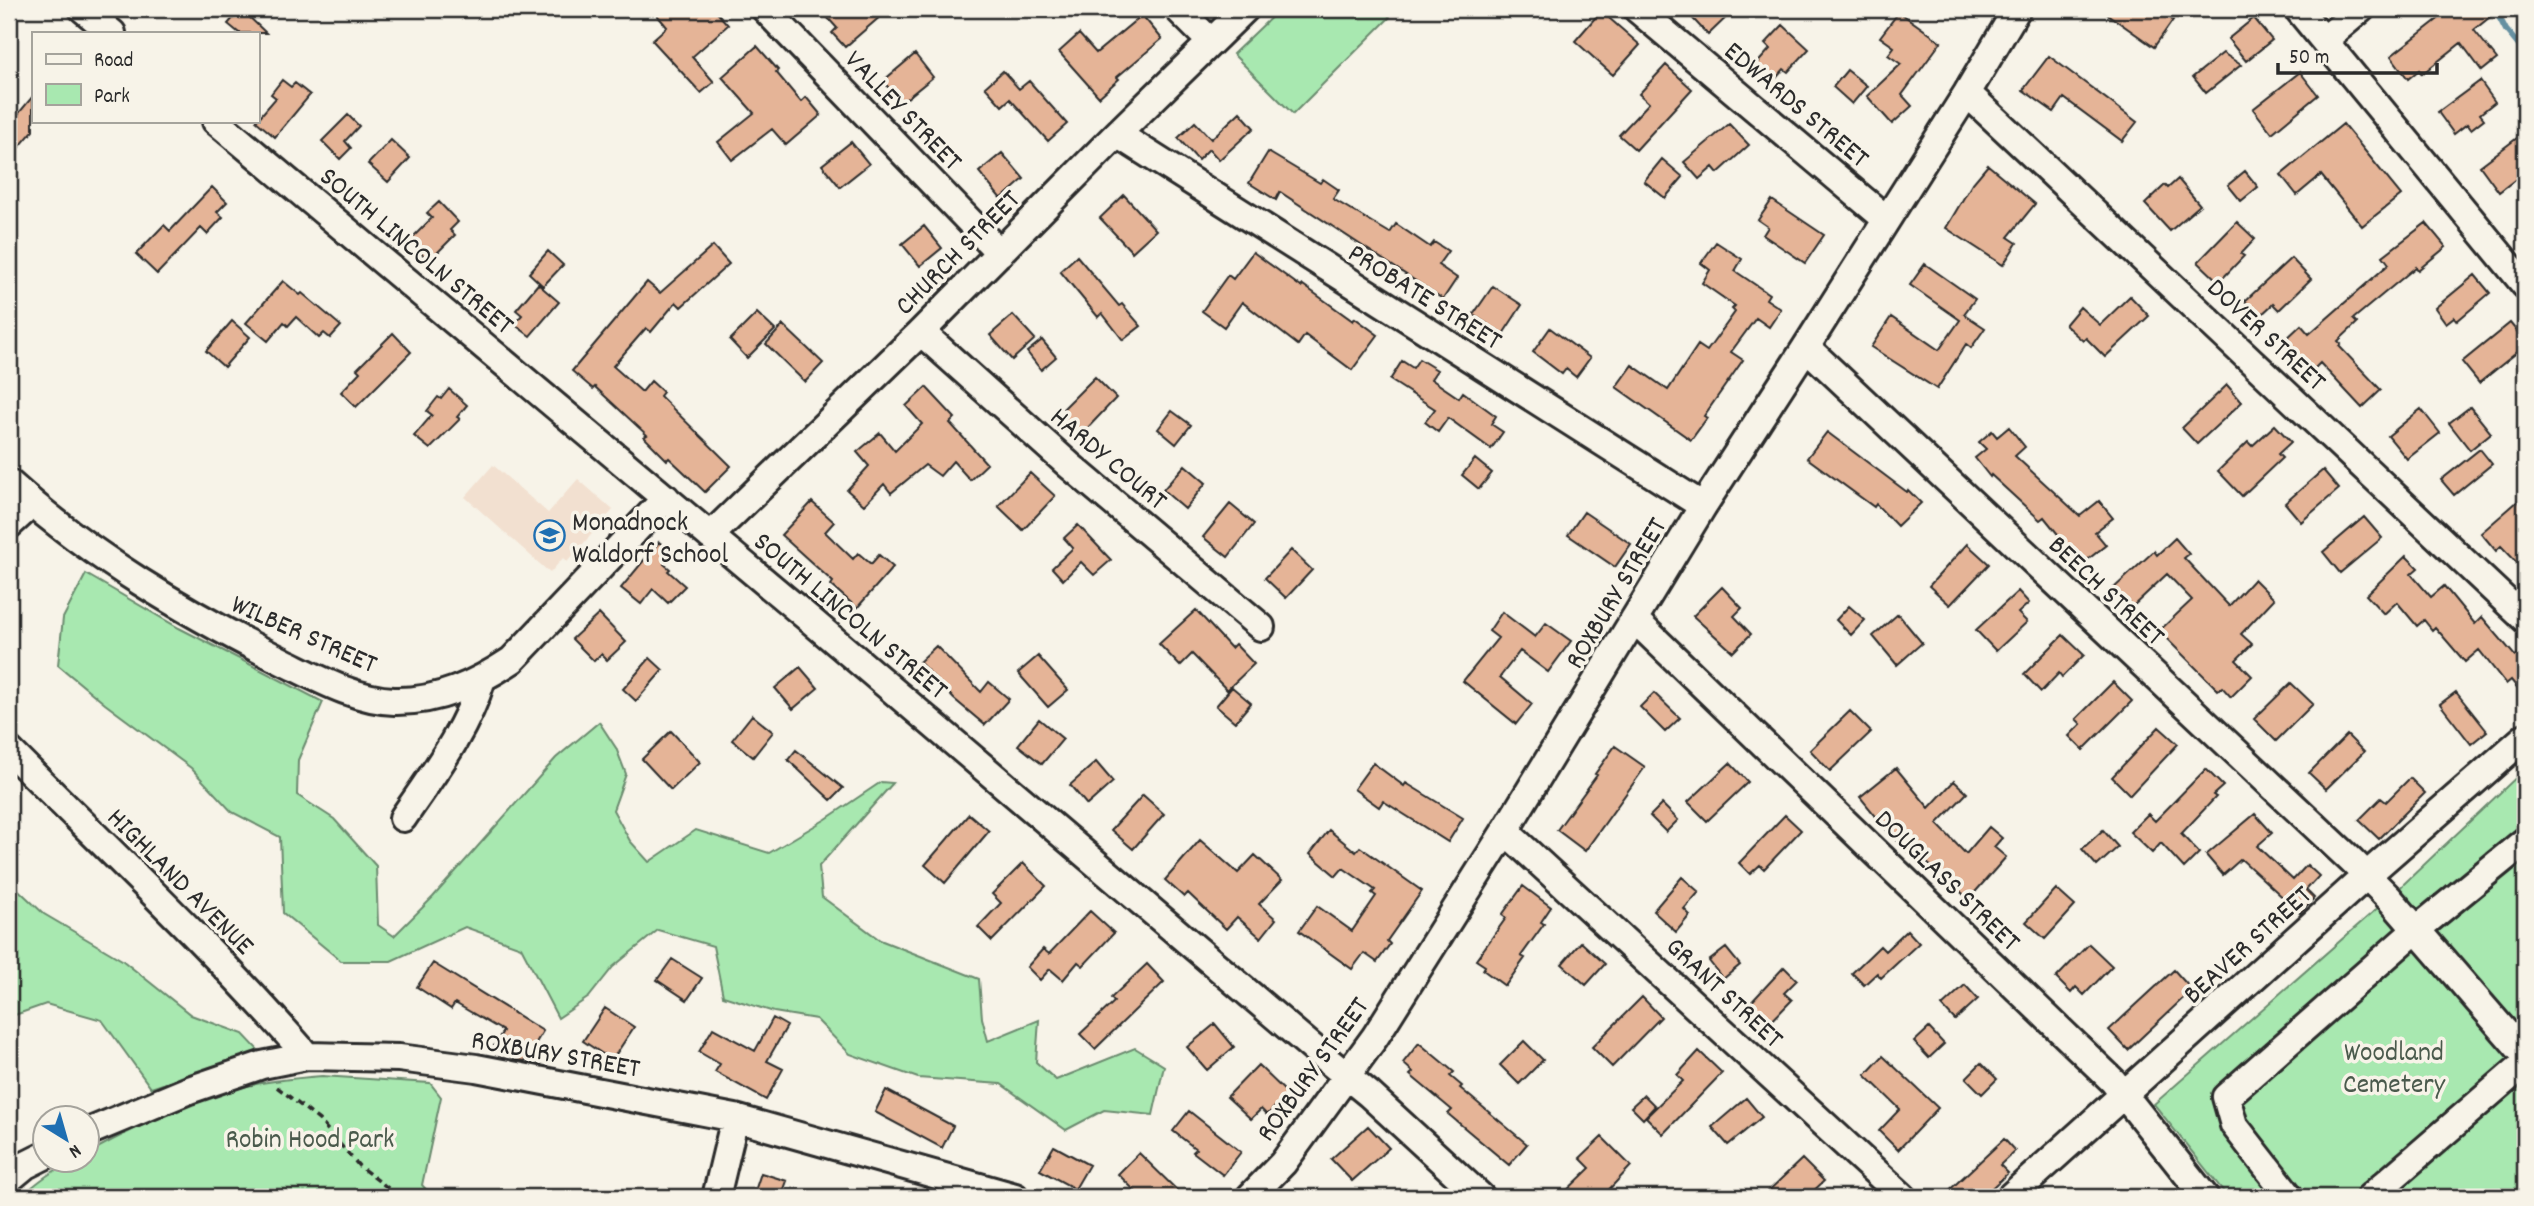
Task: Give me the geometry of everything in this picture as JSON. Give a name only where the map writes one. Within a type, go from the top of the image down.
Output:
[{"type":"street","points":[[83,9],[111,32]]},
{"type":"street","name":"VALLEY STREET","points":[[765,9],[1000,253]]},
{"type":"street","points":[[1178,9],[1211,42]]},
{"type":"street","name":"CHURCH STREET","points":[[710,536],[921,332],[1116,134],[1245,9]]},
{"type":"street","name":"EDWARDS STREET","points":[[1637,9],[1886,219]]},
{"type":"street","name":"ROXBURY STREET","points":[[1250,1197],[1283,1163],[1376,1037],[1703,506],[1807,347],[2017,9]]},
{"type":"street","points":[[2298,9],[2525,285]]},
{"type":"street","points":[[2323,40],[2361,9]]},
{"type":"street","name":"DOVER STREET","points":[[1967,93],[2525,619]]},
{"type":"street","name":"SOUTH LINCOLN STREET","points":[[217,122],[1369,1094],[1481,1197]]},
{"type":"street","name":"PROBATE STREET","points":[[1116,134],[1703,506]]},
{"type":"street","name":"HARDY COURT","points":[[921,332],[1069,465],[1261,627]]},
{"type":"street","name":"BEECH STREET","points":[[1807,347],[2366,876],[2525,1055]]},
{"type":"street","name":"WILBER STREET","points":[[9,483],[32,504],[106,559],[230,635],[320,679],[367,697],[392,701],[423,700],[482,679],[512,660],[666,498]]},
{"type":"street","points":[[9,525],[32,504]]},
{"type":"street","name":"DOUGLASS STREET","points":[[1634,620],[2126,1095],[2205,1197]]},
{"type":"street","points":[[404,818],[448,752],[473,707],[482,679]]},
{"type":"street","name":"BEAVER STREET","points":[[2011,1197],[2366,876],[2525,737]]},
{"type":"street","name":"HIGHLAND AVENUE","points":[[9,750],[212,954],[307,1056]]},
{"type":"street","name":"GRANT STREET","points":[[1505,831],[1903,1197]]},
{"type":"street","points":[[2290,1197],[2234,1125],[2227,1097],[2416,930],[2525,841]]},
{"type":"street","name":"ROXBURY STREET","points":[[102,1126],[189,1090],[262,1065],[307,1056],[400,1058],[476,1068],[735,1118],[1015,1197]]},
{"type":"street","points":[[2370,1197],[2525,1063]]},
{"type":"street","points":[[716,1197],[735,1118]]},
{"type":"street","points":[[9,1179],[32,1162]]},
{"type":"street","points":[[935,1174],[953,1197]]},
{"type":"path","points":[[262,1065],[279,1090],[318,1120],[359,1166],[400,1197]]},
{"type":"shaded area","name":"Monadnock Waldorf School","points":[[493,465],[548,513],[578,479],[613,510],[567,562],[563,558],[550,573],[465,497]]},
{"type":"green space","points":[[1280,9],[1381,9],[1390,17],[1293,114],[1233,54]]},
{"type":"green space","points":[[86,574],[179,628],[323,702],[298,760],[297,795],[334,819],[376,866],[378,925],[394,936],[433,897],[556,758],[599,722],[616,748],[626,774],[613,810],[630,841],[649,862],[696,830],[769,853],[881,782],[893,783],[819,866],[822,897],[880,940],[979,979],[982,1018],[988,1041],[1039,1020],[1036,1062],[1056,1080],[1135,1048],[1164,1066],[1153,1115],[1104,1110],[1066,1130],[1001,1084],[918,1078],[850,1054],[816,1019],[774,1012],[723,996],[713,946],[658,930],[613,967],[589,997],[558,1018],[521,947],[465,927],[391,961],[341,961],[283,913],[280,837],[232,812],[191,768],[58,665],[63,618]]},
{"type":"green space","name":"Woodland Cemetery","points":[[2525,769],[2525,1197],[2228,1197],[2154,1104],[2389,898]]},
{"type":"green space","points":[[9,881],[44,914],[122,960],[191,1015],[243,1034],[260,1052],[151,1088],[102,1020],[46,1004],[9,1017]]},
{"type":"green space","name":"Robin Hood Park","points":[[322,1076],[430,1083],[441,1097],[422,1185],[433,1197],[20,1197],[50,1174],[102,1174],[102,1146],[145,1124],[227,1091]]},
{"type":"building","points":[[241,9],[266,33],[238,32],[228,24]]},
{"type":"building","points":[[652,9],[714,9],[728,25],[692,57],[714,82],[701,93],[652,40],[667,27]]},
{"type":"building","points":[[836,9],[889,9],[845,47],[832,33],[837,28],[827,17]]},
{"type":"building","points":[[1684,9],[1735,9],[1708,35]]},
{"type":"building","points":[[2100,9],[2156,9],[2173,20],[2154,47]]},
{"type":"building","points":[[2451,9],[2500,9],[2474,30],[2497,59],[2482,71],[2461,43],[2422,74],[2419,70],[2408,79],[2391,56]]},
{"type":"building","points":[[1601,11],[1640,45],[1613,75],[1575,41]]},
{"type":"building","points":[[1899,12],[1941,42],[1902,95],[1912,106],[1892,124],[1867,96],[1901,64],[1888,55],[1894,47],[1880,37]]},
{"type":"building","points":[[1142,15],[1162,39],[1117,77],[1119,79],[1099,97],[1059,52],[1079,34],[1096,53]]},
{"type":"building","points":[[2254,18],[2272,40],[2246,61],[2228,39]]},
{"type":"building","points":[[1783,25],[1809,49],[1788,72],[1784,69],[1771,84],[1753,68],[1770,49],[1765,44]]},
{"type":"building","points":[[757,46],[801,102],[806,97],[821,115],[786,145],[772,129],[732,160],[718,142],[754,113],[722,77]]},
{"type":"building","points":[[2223,53],[2241,65],[2206,93],[2193,77]]},
{"type":"building","points":[[915,54],[933,77],[901,103],[883,81]]},
{"type":"building","points":[[2049,56],[2137,122],[2122,141],[2064,98],[2054,112],[2023,90]]},
{"type":"building","points":[[1666,65],[1692,89],[1636,150],[1619,135],[1649,103],[1639,94]]},
{"type":"building","points":[[1847,70],[1867,86],[1852,104],[1833,87]]},
{"type":"building","points":[[1003,71],[1019,89],[1029,81],[1067,124],[1048,141],[1010,99],[1002,106],[985,87]]},
{"type":"building","points":[[2300,72],[2318,95],[2272,133],[2253,109]]},
{"type":"building","points":[[282,80],[291,87],[295,83],[310,95],[275,137],[257,122],[276,98],[271,94]]},
{"type":"building","points":[[2480,81],[2495,102],[2480,114],[2484,119],[2471,129],[2467,124],[2454,134],[2438,112]]},
{"type":"building","points":[[32,97],[33,131],[9,159],[9,125]]},
{"type":"building","points":[[1240,112],[1254,128],[1219,160],[1209,149],[1198,160],[1178,138],[1195,122],[1211,139]]},
{"type":"building","points":[[348,115],[359,126],[345,141],[351,148],[340,159],[322,141]]},
{"type":"building","points":[[1729,124],[1749,145],[1718,173],[1713,167],[1699,179],[1684,162]]},
{"type":"building","points":[[2343,124],[2401,195],[2362,226],[2321,175],[2297,195],[2281,175]]},
{"type":"building","points":[[2525,132],[2525,172],[2499,192],[2480,166]]},
{"type":"building","points":[[391,140],[410,158],[388,182],[368,164]]},
{"type":"building","points":[[851,142],[869,164],[840,187],[822,165]]},
{"type":"building","points":[[1268,152],[1320,183],[1323,179],[1339,190],[1333,199],[1390,233],[1396,224],[1430,247],[1434,242],[1448,251],[1438,265],[1457,278],[1443,299],[1280,192],[1276,200],[1249,183]]},
{"type":"building","points":[[1002,153],[1024,179],[1001,199],[979,172]]},
{"type":"building","points":[[1662,159],[1683,177],[1665,198],[1644,181]]},
{"type":"building","points":[[1988,165],[2035,204],[2008,237],[2017,243],[2003,265],[1946,228],[1972,184]]},
{"type":"building","points":[[2245,171],[2258,187],[2241,201],[2228,185]]},
{"type":"building","points":[[2178,179],[2200,205],[2170,231],[2145,204],[2165,185],[2168,188]]},
{"type":"building","points":[[212,187],[227,202],[217,212],[223,217],[207,234],[201,228],[157,274],[136,254],[164,225],[170,231]]},
{"type":"building","points":[[1124,195],[1156,230],[1132,252],[1100,218]]},
{"type":"building","points":[[1772,200],[1824,235],[1805,263],[1763,235],[1768,227],[1758,220]]},
{"type":"building","points":[[439,202],[458,222],[450,230],[455,235],[429,261],[409,241],[432,218],[427,213]]},
{"type":"building","points":[[2237,222],[2255,239],[2241,254],[2244,256],[2219,282],[2198,262]]},
{"type":"building","points":[[2426,223],[2446,247],[2418,270],[2416,267],[2353,319],[2357,323],[2338,341],[2341,344],[2339,346],[2381,390],[2362,408],[2320,363],[2313,370],[2285,340],[2301,325],[2309,334],[2389,264],[2383,256]]},
{"type":"building","points":[[924,226],[942,248],[920,266],[902,244]]},
{"type":"building","points":[[1716,242],[1742,259],[1735,271],[1769,294],[1766,299],[1781,309],[1769,327],[1756,318],[1731,352],[1743,360],[1704,416],[1707,418],[1691,440],[1616,387],[1632,365],[1668,390],[1698,345],[1707,351],[1735,312],[1732,309],[1735,306],[1702,283],[1710,270],[1701,263]]},
{"type":"building","points":[[713,246],[729,264],[681,307],[676,302],[651,332],[646,328],[613,366],[642,392],[651,381],[663,392],[660,396],[731,466],[705,492],[669,458],[667,460],[644,437],[647,435],[595,387],[593,389],[572,371],[647,282],[660,293]]},
{"type":"building","points":[[548,251],[563,265],[543,286],[529,273]]},
{"type":"building","points":[[1253,252],[1301,287],[1303,285],[1353,321],[1355,318],[1378,335],[1352,370],[1305,335],[1298,345],[1242,302],[1224,327],[1202,311],[1228,275],[1233,279]]},
{"type":"building","points":[[1077,256],[1119,306],[1122,304],[1141,326],[1123,340],[1102,313],[1098,317],[1060,271]]},
{"type":"building","points":[[2291,258],[2311,279],[2279,310],[2273,304],[2259,317],[2245,301]]},
{"type":"building","points":[[1925,264],[1975,299],[1964,314],[1985,328],[1971,348],[1966,344],[1937,389],[1871,347],[1891,317],[1939,350],[1960,320],[1910,285]]},
{"type":"building","points":[[2475,275],[2490,293],[2457,321],[2454,317],[2446,323],[2435,308]]},
{"type":"building","points":[[283,281],[300,295],[302,293],[341,326],[330,338],[324,333],[319,338],[296,317],[288,326],[284,322],[268,341],[246,323]]},
{"type":"building","points":[[538,284],[559,302],[530,336],[514,324],[522,315],[516,310]]},
{"type":"building","points":[[1493,286],[1522,305],[1503,334],[1473,315]]},
{"type":"building","points":[[2130,296],[2149,316],[2105,357],[2086,338],[2083,341],[2065,325],[2080,307],[2100,325]]},
{"type":"building","points":[[757,313],[775,330],[747,358],[730,340]]},
{"type":"building","points":[[1013,315],[1035,339],[1012,360],[990,335]]},
{"type":"building","points":[[232,321],[250,337],[224,367],[206,351]]},
{"type":"building","points":[[2510,323],[2525,341],[2525,346],[2479,383],[2462,362]]},
{"type":"building","points":[[783,325],[823,363],[805,382],[766,344]]},
{"type":"building","points":[[1550,328],[1590,358],[1576,377],[1566,369],[1562,374],[1533,352]]},
{"type":"building","points":[[393,333],[411,352],[356,407],[341,392],[360,372],[357,369]]},
{"type":"building","points":[[1042,340],[1056,357],[1041,370],[1027,352]]},
{"type":"building","points":[[1419,359],[1437,370],[1431,379],[1459,398],[1463,392],[1496,416],[1491,424],[1503,432],[1491,449],[1448,418],[1438,432],[1425,422],[1435,409],[1390,380],[1402,361],[1413,368]]},
{"type":"building","points":[[1095,377],[1116,398],[1081,435],[1059,413]]},
{"type":"building","points":[[2227,385],[2242,402],[2197,444],[2182,428]]},
{"type":"building","points":[[926,387],[955,418],[950,423],[987,464],[970,480],[953,461],[940,476],[925,465],[891,493],[884,484],[864,505],[847,490],[869,466],[857,452],[880,433],[895,451],[922,424],[906,406]]},
{"type":"building","points":[[449,389],[467,405],[457,417],[460,419],[430,449],[414,436],[432,415],[427,411],[438,397],[441,399]]},
{"type":"building","points":[[2470,407],[2491,433],[2470,450],[2449,423]]},
{"type":"building","points":[[2421,409],[2440,433],[2407,459],[2388,436]]},
{"type":"building","points":[[1172,411],[1191,425],[1176,444],[1158,429]]},
{"type":"building","points":[[2275,425],[2291,442],[2278,454],[2282,458],[2242,496],[2218,471],[2248,442],[2252,446]]},
{"type":"building","points":[[2009,427],[2025,447],[2015,456],[2080,516],[2099,501],[2113,518],[2095,532],[2106,545],[2082,564],[2044,517],[2040,520],[1991,475],[1990,477],[1975,458],[1986,449],[1979,442],[1992,431],[1997,437]]},
{"type":"building","points":[[1827,432],[1907,492],[1908,490],[1921,503],[1897,526],[1876,504],[1874,507],[1807,458]]},
{"type":"building","points":[[2480,449],[2492,464],[2454,495],[2441,480]]},
{"type":"building","points":[[1475,459],[1492,473],[1479,489],[1462,475]]},
{"type":"building","points":[[1185,465],[1206,483],[1185,509],[1163,490]]},
{"type":"building","points":[[2323,470],[2339,489],[2301,522],[2285,503]]},
{"type":"building","points":[[1030,473],[1055,496],[1023,530],[998,506]]},
{"type":"building","points":[[2518,501],[2525,510],[2525,571],[2501,546],[2496,551],[2481,533]]},
{"type":"building","points":[[812,502],[834,522],[825,532],[853,559],[858,553],[871,564],[879,555],[893,567],[857,608],[831,585],[833,582],[781,535]]},
{"type":"building","points":[[1230,504],[1254,524],[1228,557],[1203,537]]},
{"type":"building","points":[[1584,512],[1631,544],[1615,567],[1568,535]]},
{"type":"building","points":[[2364,517],[2382,538],[2340,573],[2323,552]]},
{"type":"building","points":[[1078,525],[1111,560],[1094,575],[1081,562],[1063,580],[1052,568],[1073,548],[1064,538]]},
{"type":"building","points":[[2175,538],[2189,554],[2184,558],[2229,606],[2254,579],[2274,599],[2241,634],[2252,644],[2236,660],[2252,676],[2231,697],[2222,687],[2218,690],[2159,631],[2192,600],[2167,574],[2132,607],[2114,588],[2154,551],[2157,555]]},
{"type":"building","points":[[659,542],[672,553],[664,564],[670,569],[668,571],[685,586],[668,603],[653,589],[641,604],[621,588]]},
{"type":"building","points":[[1967,544],[1989,564],[1950,605],[1929,586]]},
{"type":"building","points":[[1291,550],[1312,570],[1286,598],[1265,578]]},
{"type":"building","points":[[2406,556],[2418,568],[2411,574],[2431,597],[2444,586],[2475,624],[2482,617],[2515,656],[2518,654],[2525,663],[2525,697],[2511,680],[2506,684],[2479,650],[2465,662],[2435,627],[2432,630],[2424,620],[2417,626],[2397,602],[2384,614],[2366,595]]},
{"type":"building","points":[[1722,587],[1742,608],[1734,616],[1751,634],[1733,652],[1693,616]]},
{"type":"building","points":[[2018,591],[2029,603],[2018,613],[2027,622],[1996,651],[1976,630]]},
{"type":"building","points":[[1849,606],[1865,620],[1851,635],[1836,620]]},
{"type":"building","points":[[1196,610],[1231,648],[1235,644],[1254,664],[1227,690],[1192,654],[1180,666],[1159,644]]},
{"type":"building","points":[[1502,612],[1535,637],[1546,623],[1571,641],[1548,672],[1520,651],[1500,677],[1532,704],[1516,724],[1463,681],[1498,638],[1489,631]]},
{"type":"building","points":[[599,614],[626,642],[607,660],[601,654],[594,661],[572,639]]},
{"type":"building","points":[[1898,614],[1922,643],[1897,665],[1873,636]]},
{"type":"building","points":[[2063,635],[2084,655],[2062,677],[2059,673],[2041,692],[2024,674]]},
{"type":"building","points":[[936,646],[981,692],[989,682],[1009,699],[985,725],[954,699],[919,662]]},
{"type":"building","points":[[1038,656],[1068,690],[1048,707],[1018,673]]},
{"type":"building","points":[[650,658],[663,670],[636,701],[623,689]]},
{"type":"building","points":[[800,667],[818,688],[793,709],[775,688]]},
{"type":"building","points":[[2113,682],[2132,701],[2083,750],[2069,736],[2081,724],[2076,719]]},
{"type":"building","points":[[2291,683],[2313,704],[2276,741],[2254,719]]},
{"type":"building","points":[[1232,687],[1251,703],[1235,722],[1216,706]]},
{"type":"building","points":[[2456,692],[2487,731],[2471,744],[2440,704]]},
{"type":"building","points":[[1654,693],[1680,718],[1665,732],[1640,707]]},
{"type":"building","points":[[1850,711],[1871,732],[1830,771],[1810,750]]},
{"type":"building","points":[[752,715],[773,732],[753,757],[732,740]]},
{"type":"building","points":[[1039,719],[1063,739],[1042,764],[1018,745]]},
{"type":"building","points":[[2159,727],[2178,744],[2130,795],[2112,777]]},
{"type":"building","points":[[671,731],[700,762],[671,790],[642,759]]},
{"type":"building","points":[[2347,735],[2364,752],[2326,789],[2309,773]]},
{"type":"building","points":[[1615,746],[1645,767],[1585,851],[1557,830]]},
{"type":"building","points":[[796,750],[843,788],[831,800],[788,760]]},
{"type":"building","points":[[1096,762],[1113,782],[1087,805],[1070,785]]},
{"type":"building","points":[[1373,763],[1404,786],[1406,783],[1463,818],[1448,842],[1383,801],[1379,807],[1354,789]]},
{"type":"building","points":[[1730,763],[1748,782],[1707,821],[1688,802]]},
{"type":"building","points":[[1896,768],[1929,808],[1954,781],[1967,793],[1937,824],[1966,854],[1989,827],[2002,838],[1994,847],[2006,857],[1969,899],[1926,862],[1922,866],[1860,797]]},
{"type":"building","points":[[2206,769],[2223,786],[2181,834],[2199,853],[2184,868],[2161,843],[2152,853],[2130,832],[2148,814],[2155,821]]},
{"type":"building","points":[[2410,778],[2425,793],[2379,839],[2359,820],[2381,798],[2386,802]]},
{"type":"building","points":[[1143,795],[1164,814],[1133,849],[1111,830]]},
{"type":"building","points":[[1662,804],[1678,820],[1666,832],[1650,816]]},
{"type":"building","points":[[969,814],[989,831],[945,883],[925,865]]},
{"type":"building","points":[[2255,814],[2272,833],[2257,846],[2293,880],[2307,865],[2319,876],[2306,890],[2314,898],[2300,913],[2241,859],[2223,875],[2206,855]]},
{"type":"building","points":[[1785,815],[1801,830],[1764,869],[1760,865],[1750,874],[1739,863]]},
{"type":"building","points":[[1329,830],[1356,852],[1360,847],[1422,891],[1387,941],[1390,944],[1377,962],[1364,953],[1352,969],[1299,931],[1317,906],[1352,931],[1376,896],[1372,893],[1375,890],[1343,868],[1336,876],[1310,854]]},
{"type":"building","points":[[2103,830],[2118,847],[2097,866],[2082,849]]},
{"type":"building","points":[[1200,840],[1238,873],[1255,855],[1282,880],[1259,904],[1276,919],[1261,938],[1237,917],[1226,929],[1188,893],[1184,897],[1165,880]]},
{"type":"building","points":[[1023,863],[1046,886],[992,941],[978,927],[1001,903],[992,894]]},
{"type":"building","points":[[1682,877],[1699,892],[1684,909],[1690,915],[1676,932],[1653,911]]},
{"type":"building","points":[[1523,886],[1551,907],[1541,922],[1544,924],[1521,956],[1525,958],[1505,986],[1483,970],[1485,966],[1476,960],[1506,918],[1502,915]]},
{"type":"building","points":[[2056,889],[2075,906],[2045,939],[2026,922]]},
{"type":"building","points":[[1090,911],[1114,933],[1083,966],[1078,962],[1063,980],[1050,969],[1040,980],[1027,967],[1043,949],[1049,954]]},
{"type":"building","points":[[1907,930],[1919,943],[1881,978],[1877,973],[1864,985],[1852,973],[1880,946],[1885,951]]},
{"type":"building","points":[[1581,942],[1605,964],[1586,985],[1562,964]]},
{"type":"building","points":[[2089,944],[2112,966],[2084,995],[2076,987],[2071,993],[2056,978]]},
{"type":"building","points":[[1726,948],[1740,965],[1723,979],[1709,961]]},
{"type":"building","points":[[672,959],[702,978],[687,1000],[657,980]]},
{"type":"building","points":[[433,963],[543,1031],[525,1061],[517,1060],[494,1046],[503,1031],[455,1003],[451,1009],[417,987]]},
{"type":"building","points":[[1147,964],[1164,982],[1095,1049],[1080,1034],[1114,1002],[1111,998]]},
{"type":"building","points":[[1784,967],[1797,980],[1784,993],[1792,1000],[1765,1028],[1745,1009]]},
{"type":"building","points":[[2174,970],[2192,990],[2128,1050],[2109,1030]]},
{"type":"building","points":[[1965,985],[1978,999],[1955,1020],[1942,1006]]},
{"type":"building","points":[[1642,997],[1661,1017],[1612,1067],[1592,1047]]},
{"type":"building","points":[[605,1008],[634,1027],[612,1060],[583,1041]]},
{"type":"building","points":[[773,1018],[787,1026],[767,1061],[783,1069],[766,1100],[715,1072],[720,1064],[699,1052],[713,1028],[755,1051]]},
{"type":"building","points":[[1215,1024],[1234,1047],[1207,1070],[1187,1047]]},
{"type":"building","points":[[1929,1028],[1944,1044],[1929,1058],[1914,1042]]},
{"type":"building","points":[[1524,1041],[1543,1060],[1519,1084],[1500,1065]]},
{"type":"building","points":[[1419,1043],[1454,1072],[1450,1076],[1462,1086],[1460,1088],[1527,1144],[1509,1165],[1448,1114],[1452,1110],[1410,1075],[1413,1072],[1403,1063]]},
{"type":"building","points":[[1699,1051],[1722,1073],[1663,1134],[1646,1117],[1683,1081],[1677,1075]]},
{"type":"building","points":[[1883,1056],[1938,1108],[1898,1150],[1879,1131],[1900,1109],[1865,1075]]},
{"type":"building","points":[[1981,1063],[1997,1079],[1982,1094],[1966,1078]]},
{"type":"building","points":[[1258,1065],[1288,1094],[1267,1115],[1261,1109],[1251,1119],[1227,1097]]},
{"type":"building","points":[[886,1090],[953,1126],[942,1148],[875,1112]]},
{"type":"building","points":[[1644,1095],[1655,1106],[1643,1119],[1631,1107]]},
{"type":"building","points":[[1746,1098],[1762,1117],[1728,1145],[1712,1127]]},
{"type":"building","points":[[1189,1111],[1241,1152],[1223,1175],[1193,1152],[1196,1149],[1173,1131]]},
{"type":"building","points":[[1368,1126],[1389,1148],[1352,1181],[1331,1159]]},
{"type":"building","points":[[1602,1137],[1631,1166],[1602,1197],[1560,1197],[1590,1168],[1580,1158]]},
{"type":"building","points":[[2004,1139],[2015,1151],[2000,1165],[2008,1173],[1982,1197],[1942,1197]]},
{"type":"building","points":[[1054,1146],[1089,1165],[1075,1189],[1040,1170]]},
{"type":"building","points":[[1139,1153],[1184,1197],[1141,1197],[1118,1174]]},
{"type":"building","points":[[1802,1159],[1824,1181],[1807,1197],[1762,1197]]},
{"type":"building","points":[[761,1173],[787,1181],[781,1197],[753,1197]]},
{"type":"waterway","points":[[2495,9],[2506,30],[2525,53]]},
{"type":"place","name":"Monadnock Waldorf School","points":[[549,536]]}]
